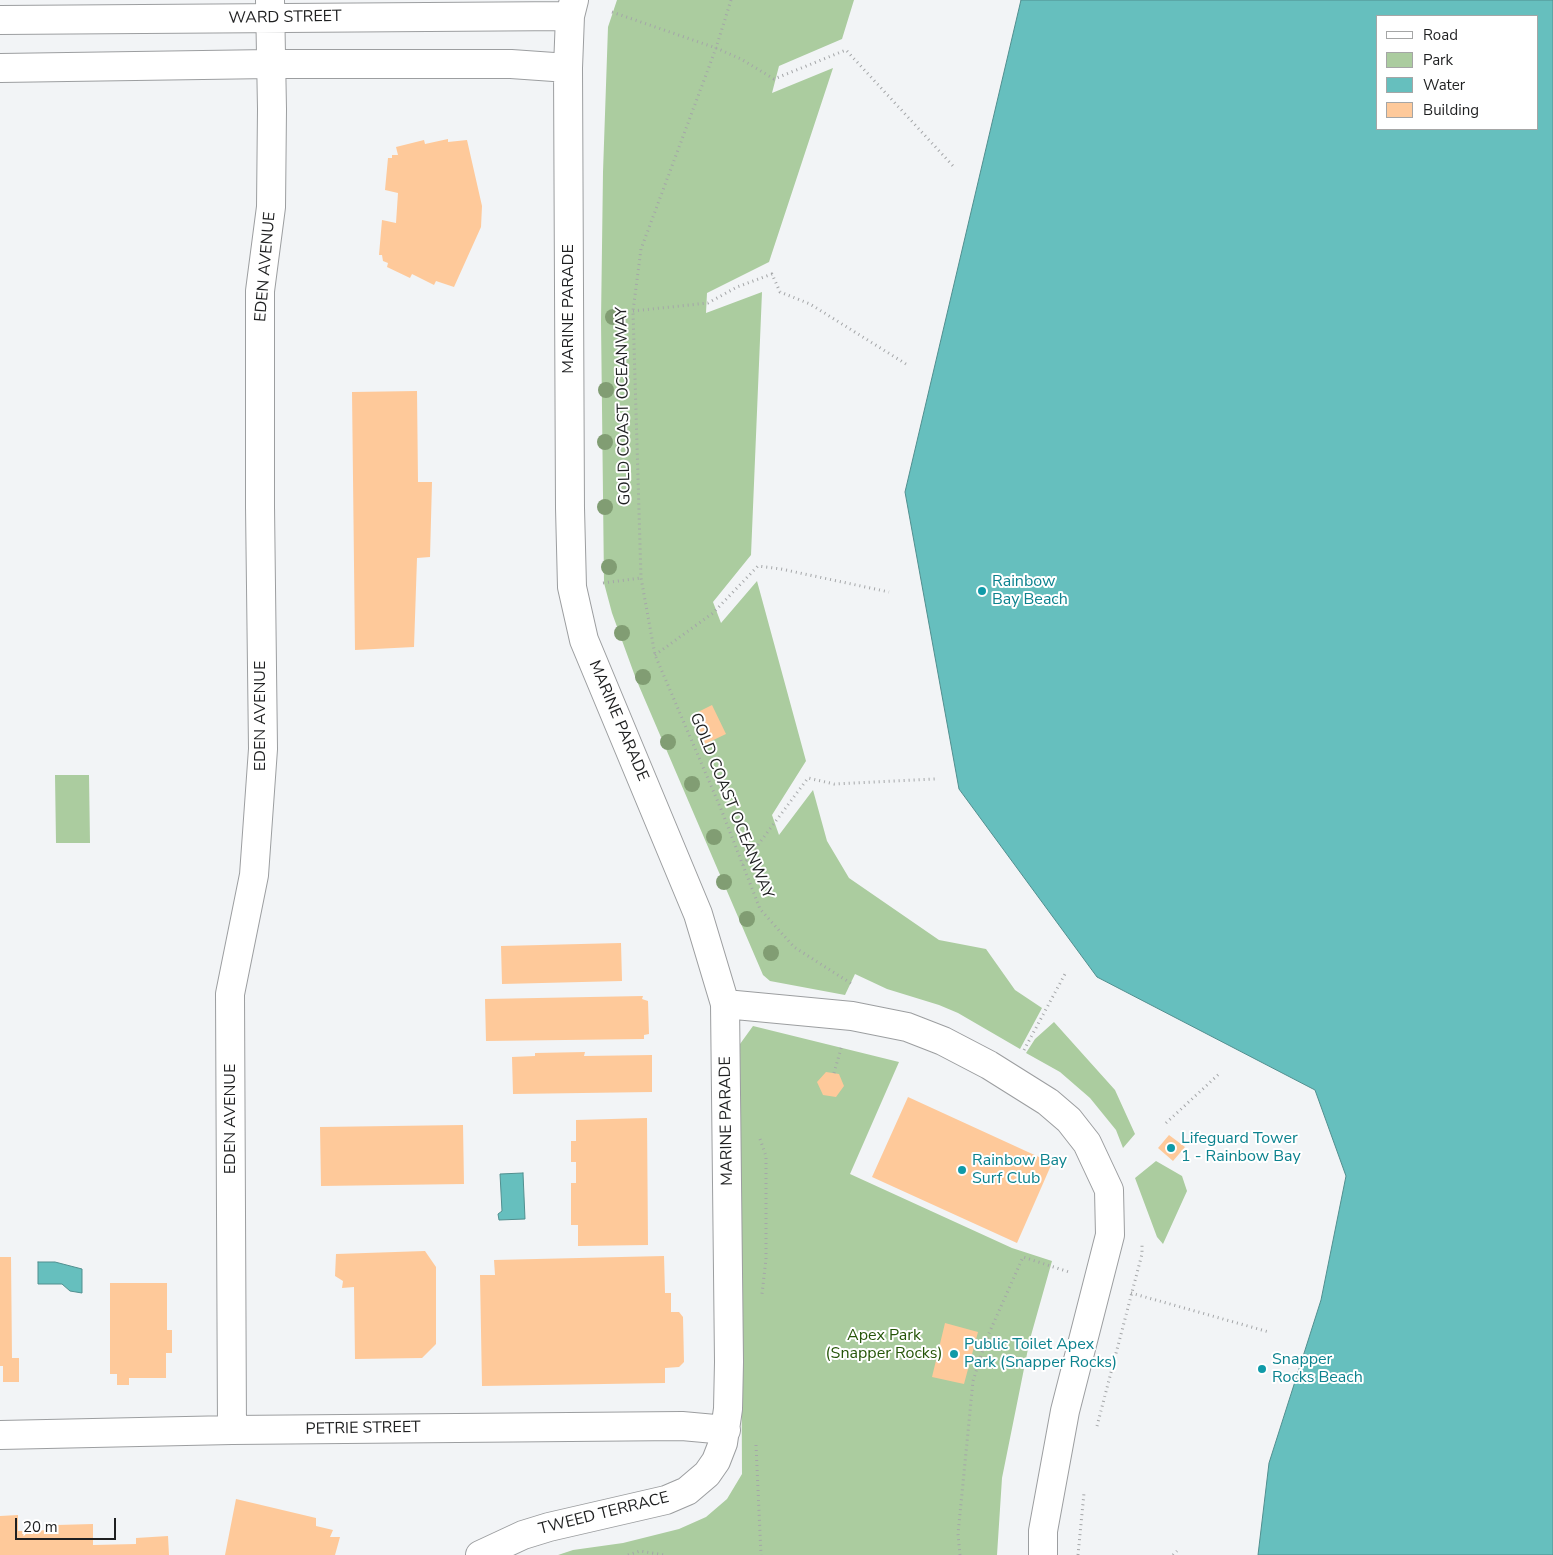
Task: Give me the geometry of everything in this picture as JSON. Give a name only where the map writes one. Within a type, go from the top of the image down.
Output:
[{"type":"street","name":"WARD STREET","points":[[0,20],[270,9],[572,8]]},
{"type":"street","name":"MARINE PARADE","points":[[572,8],[568,68],[572,587],[584,640],[698,914],[725,1004],[729,1362],[726,1430]]},
{"type":"street","name":"EDEN AVENUE","points":[[232,1430],[230,994],[254,875],[263,749],[260,291],[271,207],[270,9]]},
{"type":"street","points":[[0,68],[270,64],[512,64],[568,68]]},
{"type":"street","points":[[725,1004],[852,1016],[907,1027],[943,1040],[989,1065],[1048,1102],[1069,1120],[1087,1143],[1109,1190],[1110,1235],[1065,1411],[1043,1531],[1043,1555]]},
{"type":"street","name":"PETRIE STREET","points":[[0,1436],[232,1430],[682,1426],[726,1430]]},
{"type":"street","name":"TWEED TERRACE","points":[[480,1555],[523,1535],[549,1527],[680,1495],[695,1486],[712,1468],[723,1443],[726,1430]]},
{"type":"path","name":"GOLD COAST OCEANWAY","points":[[731,0],[716,48],[641,249],[633,311],[641,578],[655,655],[721,809],[760,909],[794,947],[856,986]]},
{"type":"path","points":[[612,12],[716,48],[741,59],[774,79],[846,50],[954,167]]},
{"type":"path","points":[[633,311],[708,303],[738,287],[772,274],[780,292],[810,304],[906,364]]},
{"type":"path","points":[[655,655],[713,614],[758,566],[781,569],[889,592]]},
{"type":"path","points":[[600,584],[641,578]]},
{"type":"path","points":[[742,866],[808,778],[834,784],[935,780]]},
{"type":"path","points":[[1024,1050],[1065,974]]},
{"type":"path","points":[[834,1043],[842,1045],[834,1073]]},
{"type":"path","points":[[1166,1122],[1219,1074]]},
{"type":"path","points":[[759,1138],[766,1156],[766,1259],[761,1295]]},
{"type":"path","points":[[1096,1430],[1142,1254],[1142,1240]]},
{"type":"path","points":[[960,1555],[958,1534],[973,1381],[986,1340],[1023,1257],[1071,1272]]},
{"type":"path","points":[[1131,1293],[1269,1332]]},
{"type":"path","points":[[756,1437],[761,1555]]},
{"type":"path","points":[[1078,1555],[1084,1490]]},
{"type":"path","points":[[628,1555],[640,1551],[664,1555]]},
{"type":"path","points":[[640,1551],[643,1555]]},
{"type":"path","points":[[1173,1555],[1177,1551]]},
{"type":"green space","points":[[617,0],[854,0],[842,39],[779,66],[772,93],[833,68],[769,262],[707,293],[706,313],[762,292],[751,555],[713,602],[721,623],[757,581],[806,761],[772,815],[779,835],[813,790],[827,841],[849,878],[939,940],[986,949],[1015,990],[1042,1008],[1020,1049],[958,1013],[887,989],[855,974],[845,995],[770,981],[763,975],[636,679],[612,613],[604,583],[601,321],[603,172],[608,27]]},
{"type":"green space","points":[[55,775],[89,775],[90,843],[56,843]]},
{"type":"green space","points":[[1054,1022],[1115,1090],[1135,1134],[1123,1148],[1116,1130],[1090,1098],[1060,1072],[1026,1053],[1035,1039]]},
{"type":"green space","name":"Apex Park (Snapper Rocks)","points":[[753,1026],[899,1062],[850,1174],[1012,1248],[1052,1261],[1030,1339],[1002,1478],[997,1555],[558,1555],[573,1550],[623,1543],[679,1529],[706,1517],[727,1499],[742,1474],[740,1044]]},
{"type":"green space","points":[[1156,1161],[1182,1176],[1187,1191],[1163,1244],[1157,1237],[1135,1178]]},
{"type":"water","points":[[1021,0],[1553,0],[1553,1555],[1258,1555],[1269,1463],[1321,1300],[1346,1176],[1315,1090],[1097,977],[959,789],[905,492]]},
{"type":"water","points":[[523,1173],[525,1219],[499,1220],[498,1214],[502,1211],[500,1174]]},
{"type":"water","points":[[38,1262],[55,1262],[82,1269],[82,1293],[70,1291],[62,1284],[38,1284]]},
{"type":"building","points":[[448,139],[448,142],[467,140],[482,206],[481,227],[454,287],[436,281],[434,285],[412,274],[410,278],[387,267],[388,263],[383,261],[382,255],[379,255],[382,220],[396,223],[398,193],[385,190],[388,158],[392,158],[392,155],[398,155],[396,147],[424,140],[425,144]]},
{"type":"building","points":[[417,391],[418,482],[432,482],[430,557],[417,558],[414,647],[355,650],[352,392]]},
{"type":"building","points":[[712,705],[726,734],[705,744],[692,715]]},
{"type":"building","points":[[621,943],[622,981],[502,984],[501,946]]},
{"type":"building","points":[[643,996],[642,999],[648,1001],[649,1034],[644,1035],[644,1039],[486,1041],[485,999]]},
{"type":"building","points":[[585,1052],[584,1056],[652,1055],[652,1092],[513,1094],[512,1057],[535,1056],[535,1053]]},
{"type":"building","points":[[826,1072],[839,1074],[844,1086],[836,1097],[823,1095],[817,1082]]},
{"type":"building","name":"Rainbow Bay Surf Club","points":[[908,1097],[1052,1163],[1017,1243],[872,1177]]},
{"type":"building","points":[[647,1118],[648,1245],[578,1246],[578,1225],[571,1225],[571,1183],[576,1183],[576,1162],[571,1162],[571,1141],[576,1141],[576,1120]]},
{"type":"building","points":[[463,1125],[464,1184],[321,1186],[320,1127]]},
{"type":"building","name":"Lifeguard Tower 1 - Rainbow Bay","points":[[1169,1135],[1185,1147],[1173,1161],[1158,1148]]},
{"type":"building","points":[[425,1251],[436,1267],[436,1344],[422,1358],[355,1359],[354,1287],[342,1288],[343,1281],[335,1276],[336,1254]]},
{"type":"building","points":[[664,1256],[665,1293],[671,1293],[671,1312],[679,1312],[683,1317],[684,1362],[679,1367],[665,1368],[665,1383],[482,1386],[480,1275],[495,1275],[494,1260]]},
{"type":"building","points":[[0,1257],[11,1257],[12,1358],[19,1358],[19,1382],[3,1382],[3,1366],[0,1366]]},
{"type":"building","points":[[110,1283],[167,1283],[167,1330],[172,1330],[172,1353],[166,1353],[166,1378],[129,1378],[129,1385],[117,1385],[117,1374],[110,1374]]},
{"type":"building","name":"Public Toilet Apex Park (Snapper Rocks)","points":[[945,1323],[978,1332],[964,1384],[932,1377]]},
{"type":"building","points":[[236,1499],[316,1518],[316,1526],[333,1530],[330,1537],[340,1537],[335,1555],[225,1555]]},
{"type":"building","points":[[18,1515],[18,1531],[56,1530],[57,1525],[93,1524],[93,1545],[136,1544],[136,1538],[168,1536],[169,1555],[0,1555],[0,1516]]},
{"type":"place","name":"Rainbow Bay Beach","points":[[982,591]]},
{"type":"place","name":"Lifeguard Tower 1 - Rainbow Bay","points":[[1171,1148]]},
{"type":"place","name":"Rainbow Bay Surf Club","points":[[962,1170]]},
{"type":"place","name":"Public Toilet Apex Park (Snapper Rocks)","points":[[954,1354]]},
{"type":"place","name":"Snapper Rocks Beach","points":[[1262,1369]]}]
